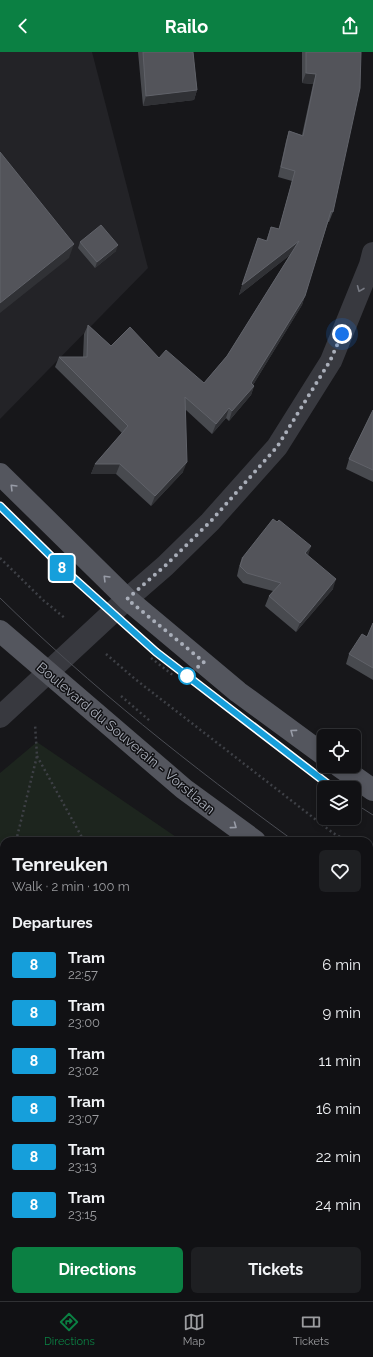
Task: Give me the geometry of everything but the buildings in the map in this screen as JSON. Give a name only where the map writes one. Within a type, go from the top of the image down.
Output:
[{"type":"main road","points":[[0,474],[127,599],[238,692],[317,750]]},
{"type":"main road","name":"Boulevard du Souverain - Vorstlaan","points":[[0,631],[184,789],[250,837]]},
{"type":"main road","points":[[349,773],[373,790]]},
{"type":"street","points":[[0,717],[127,599],[165,566],[210,522],[277,447],[330,361],[370,265],[373,253]]},
{"type":"path","points":[[0,558],[43,600],[135,679],[340,837]]},
{"type":"path","points":[[151,658],[174,676]]},
{"type":"path","points":[[121,696],[150,721]]},
{"type":"path","points":[[17,837],[37,756],[36,724]]},
{"type":"path","points":[[37,756],[82,837]]},
{"type":"shaded area","points":[[0,52],[92,52],[148,268],[0,419]]},
{"type":"shaded area","points":[[37,742],[176,837],[0,837],[0,773]]},
{"type":"tram line","points":[[0,506],[68,573],[156,652],[324,781]]},
{"type":"tram line","name":"8","points":[[0,506],[68,573],[156,652],[324,781]]},
{"type":"tram line","points":[[0,598],[70,663],[142,725],[217,784],[289,837]]},
{"type":"tram line","points":[[361,807],[373,815]]},
{"type":"route","points":[[187,676],[204,662],[127,599],[165,566],[210,522],[277,447],[330,361],[342,334]]}]
